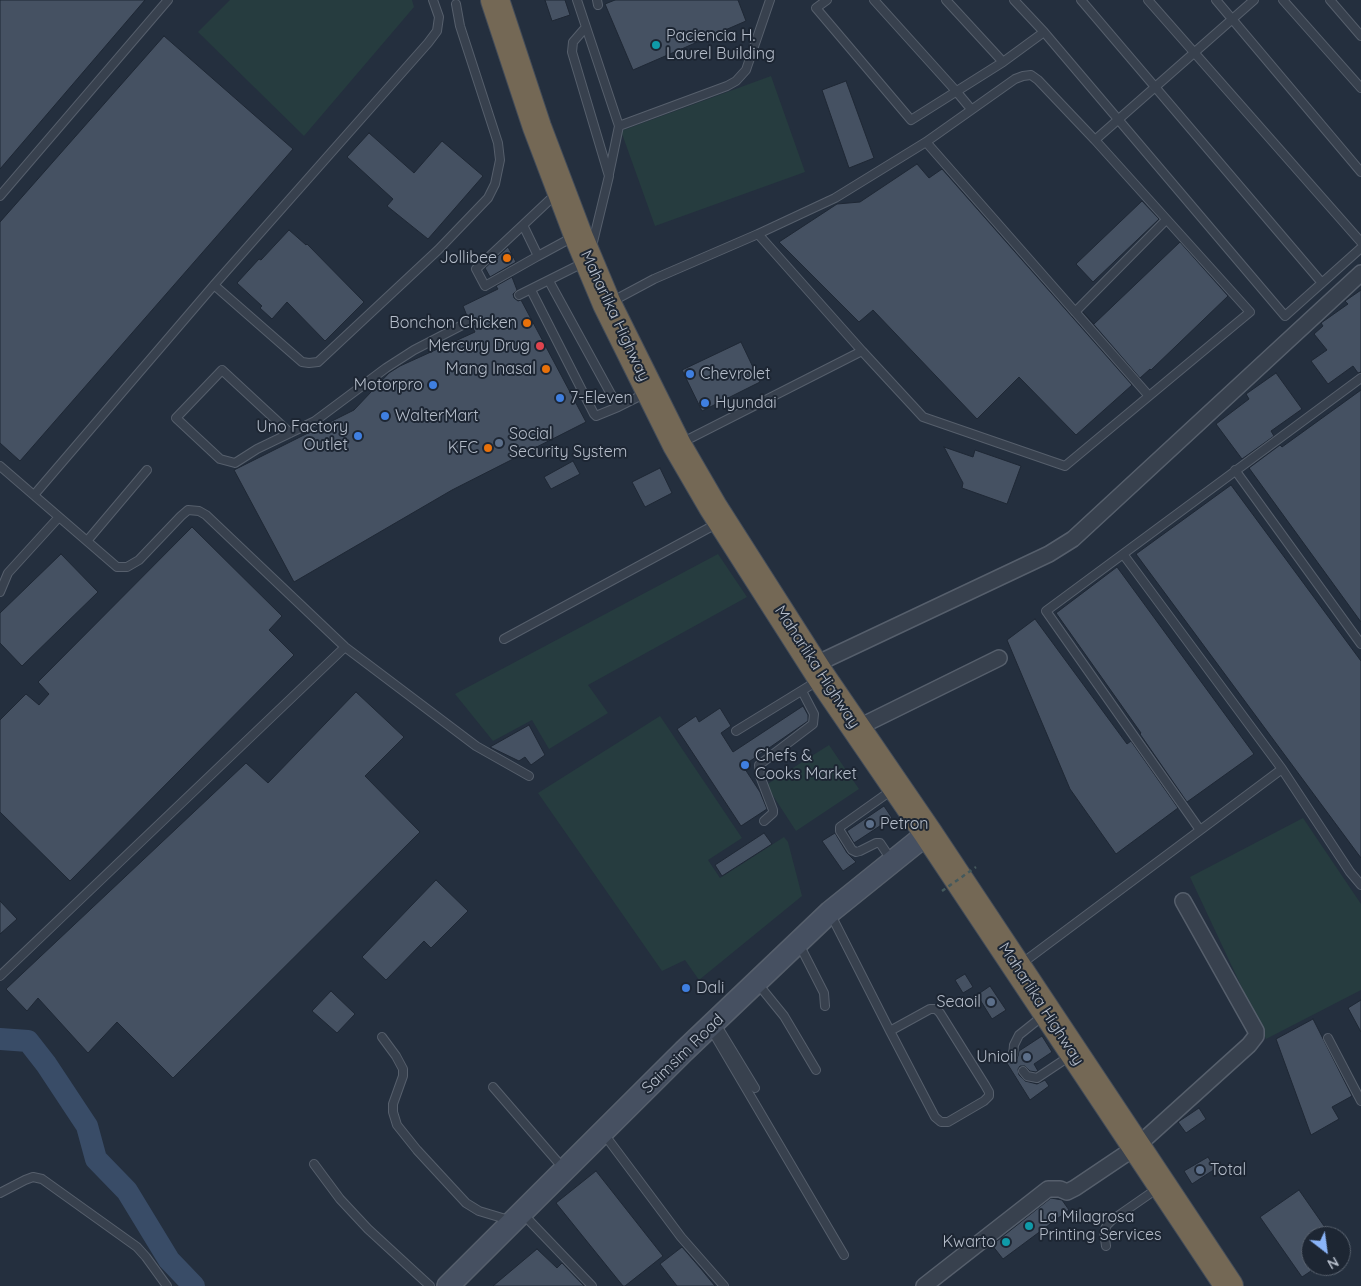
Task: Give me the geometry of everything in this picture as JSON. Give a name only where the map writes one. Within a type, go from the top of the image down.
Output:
[{"type":"highway","name":"Maharlika Highway","points":[[495,0],[560,190],[607,304],[677,445],[813,678],[857,728],[1229,1286]]},
{"type":"street","points":[[813,678],[1049,554],[1073,539],[1361,273]]},
{"type":"street","points":[[857,728],[999,658]]},
{"type":"street","name":"Saimsim Road","points":[[448,1286],[712,1024],[830,912],[928,833]]},
{"type":"street","points":[[924,1286],[1048,1189],[1060,1189],[1066,1192],[1076,1188],[1136,1147],[1242,1051],[1256,1036],[1256,1031],[1183,901]]},
{"type":"lane","points":[[0,196],[168,0]]},
{"type":"lane","points":[[34,495],[214,285],[428,43],[437,30],[439,17],[433,0]]},
{"type":"lane","points":[[519,295],[589,260],[619,126],[577,0]]},
{"type":"lane","points":[[619,126],[736,81],[746,70],[770,0]]},
{"type":"lane","points":[[826,0],[816,8],[911,120],[1003,62],[1044,32]]},
{"type":"lane","points":[[874,0],[971,110]]},
{"type":"lane","points":[[946,0],[1003,62]]},
{"type":"lane","points":[[1014,0],[1044,32],[1285,316],[1361,248]]},
{"type":"lane","points":[[1081,0],[1322,283]]},
{"type":"lane","points":[[1148,0],[1361,242]]},
{"type":"lane","points":[[1216,0],[1361,172]]},
{"type":"lane","points":[[1095,140],[1254,0]]},
{"type":"lane","points":[[1284,0],[1361,88]]},
{"type":"lane","points":[[1330,0],[1361,36]]},
{"type":"lane","points":[[214,285],[302,362],[309,364],[318,362],[438,250],[488,198],[495,184],[500,160],[498,143],[460,26],[456,4]]},
{"type":"lane","points":[[586,27],[573,42],[572,52],[609,176]]},
{"type":"lane","points":[[607,304],[654,279],[835,198],[926,142],[1015,79],[1031,75],[1095,140],[1250,312],[1065,466],[923,417],[862,352],[758,234]]},
{"type":"lane","points":[[926,142],[1149,396]]},
{"type":"lane","points":[[560,190],[476,269],[485,286],[578,234]]},
{"type":"lane","points":[[1075,312],[1166,220]]},
{"type":"lane","points":[[523,226],[538,256]]},
{"type":"lane","points":[[549,281],[618,407]]},
{"type":"lane","points":[[531,290],[596,416],[649,391]]},
{"type":"lane","points":[[290,433],[222,370],[176,418],[220,459],[235,463],[257,449],[315,421],[386,368],[414,350],[470,322]]},
{"type":"lane","points":[[677,445],[862,352]]},
{"type":"lane","points":[[1200,830],[1046,611],[1361,378]]},
{"type":"lane","points":[[0,466],[117,567],[128,567],[139,560],[188,510],[199,511],[206,515],[344,647],[476,746],[529,776]]},
{"type":"lane","points":[[88,542],[147,470]]},
{"type":"lane","points":[[1235,470],[1361,644]]},
{"type":"lane","points":[[0,592],[8,573],[60,517]]},
{"type":"lane","points":[[504,639],[722,521]]},
{"type":"lane","points":[[1123,554],[1282,769],[1350,872],[1361,885]]},
{"type":"lane","points":[[0,976],[344,647]]},
{"type":"lane","points":[[736,731],[813,678]]},
{"type":"lane","points":[[764,821],[773,813],[773,810],[760,776],[758,765],[813,724],[813,678]]},
{"type":"lane","points":[[1017,967],[1282,769]]},
{"type":"lane","points":[[892,861],[880,843],[860,851],[852,850],[840,832],[840,827],[897,787]]},
{"type":"lane","points":[[830,912],[890,1031],[935,1117],[941,1122],[948,1122],[984,1101],[989,1096],[985,1085],[936,1009],[930,1008],[890,1031]]},
{"type":"lane","points":[[798,943],[824,992],[825,1006]]},
{"type":"lane","points":[[757,983],[784,1016],[816,1070]]},
{"type":"lane","points":[[1012,1055],[1019,1035],[1047,1013]]},
{"type":"lane","points":[[712,1024],[755,1088]]},
{"type":"lane","points":[[712,1024],[844,1255]]},
{"type":"lane","points":[[382,1037],[396,1056],[403,1070],[403,1076],[393,1104],[394,1118],[397,1125],[417,1150],[466,1203],[480,1211],[518,1217],[592,1286]]},
{"type":"lane","points":[[1328,1038],[1361,1101]]},
{"type":"lane","points":[[1023,1071],[1027,1076],[1037,1078],[1073,1053]]},
{"type":"lane","points":[[493,1087],[565,1169]]},
{"type":"lane","points":[[602,1133],[681,1237],[724,1286]]},
{"type":"lane","points":[[314,1164],[340,1199],[368,1230],[430,1286]]},
{"type":"lane","points":[[0,1193],[33,1177],[42,1180],[136,1247],[146,1257],[167,1286]]},
{"type":"lane","points":[[1106,1246],[1104,1231],[1107,1225],[1162,1185]]},
{"type":"path","points":[[942,891],[976,867]]},
{"type":"green space","points":[[230,0],[412,0],[414,7],[304,136],[198,32]]},
{"type":"green space","points":[[771,76],[805,172],[655,226],[621,131]]},
{"type":"green space","points":[[718,554],[747,597],[588,685],[608,713],[549,749],[532,720],[493,741],[455,694]]},
{"type":"green space","points":[[660,716],[742,838],[708,860],[720,878],[784,837],[788,842],[802,896],[699,980],[685,960],[662,971],[538,793]]},
{"type":"green space","points":[[829,745],[859,789],[796,831],[766,785]]},
{"type":"green space","points":[[1303,818],[1361,904],[1361,990],[1266,1039],[1190,877]]},
{"type":"building","points":[[0,0],[145,0],[0,169]]},
{"type":"building","points":[[545,0],[565,0],[570,15],[552,21]]},
{"type":"building","name":"Paciencia H. Laurel Building","points":[[615,0],[738,0],[746,21],[633,70],[605,4]]},
{"type":"building","points":[[164,36],[293,149],[20,461],[0,443],[0,222]]},
{"type":"building","points":[[846,81],[874,158],[849,168],[822,90]]},
{"type":"building","points":[[369,133],[414,173],[442,141],[483,176],[428,239],[387,206],[393,199],[347,157]]},
{"type":"building","points":[[917,164],[929,178],[942,169],[1132,385],[1076,435],[1019,377],[977,419],[873,310],[859,322],[779,242],[837,204],[860,202]]},
{"type":"building","points":[[1142,201],[1159,219],[1093,282],[1076,264]]},
{"type":"building","points":[[289,230],[307,244],[364,302],[325,341],[287,302],[272,319],[260,308],[262,306],[237,283]]},
{"type":"building","points":[[1180,242],[1228,296],[1151,370],[1140,378],[1083,312],[1094,324]]},
{"type":"building","points":[[508,247],[516,262],[490,277],[485,268]]},
{"type":"building","points":[[512,277],[517,290],[513,294],[514,298],[518,301],[521,300],[586,422],[452,490],[294,582],[234,470],[354,410],[389,373],[400,366],[475,332],[472,326],[475,324],[475,319],[473,316],[467,316],[463,306],[498,289],[496,286]]},
{"type":"building","points":[[1361,290],[1361,372],[1358,373],[1353,366],[1328,384],[1311,361],[1327,350],[1314,334],[1323,326],[1321,323],[1348,304],[1345,301]]},
{"type":"building","points":[[741,342],[760,382],[702,411],[682,370]]},
{"type":"building","points":[[1276,373],[1302,409],[1271,431],[1274,436],[1242,459],[1216,424],[1249,399],[1246,394]]},
{"type":"building","points":[[1361,390],[1361,622],[1249,468],[1280,445],[1282,447]]},
{"type":"building","points":[[944,447],[973,457],[975,450],[1021,466],[1007,504],[962,488],[963,483]]},
{"type":"building","points":[[573,461],[580,474],[551,489],[544,477]]},
{"type":"building","points":[[660,468],[672,493],[645,507],[632,482]]},
{"type":"building","points":[[1231,485],[1361,661],[1361,858],[1136,554]]},
{"type":"building","points":[[192,527],[282,616],[269,630],[294,655],[70,881],[0,812],[0,720],[26,694],[39,705],[49,694],[38,682]]},
{"type":"building","points":[[61,554],[98,592],[22,666],[0,643],[0,613]]},
{"type":"building","points":[[1117,567],[1254,754],[1187,802],[1141,733],[1056,613]]},
{"type":"building","points":[[1035,619],[1127,744],[1131,741],[1178,808],[1116,854],[1070,789],[1007,640]]},
{"type":"building","points":[[356,692],[404,737],[365,776],[420,832],[173,1078],[117,1022],[88,1053],[38,998],[27,1011],[6,989],[246,763],[268,783]]},
{"type":"building","points":[[803,706],[808,715],[808,721],[743,766],[760,792],[767,809],[741,826],[677,729],[696,716],[699,722],[720,708],[731,726],[721,733],[733,752]]},
{"type":"building","points":[[529,725],[545,755],[531,765],[525,757],[519,761],[490,747]]},
{"type":"building","name":"Petron","points":[[884,806],[892,818],[854,843],[847,831]]},
{"type":"building","points":[[764,833],[772,844],[722,876],[715,865]]},
{"type":"building","points":[[835,833],[847,853],[856,862],[843,871],[822,841]]},
{"type":"building","points":[[436,880],[468,911],[431,948],[424,941],[386,980],[362,957]]},
{"type":"building","points":[[0,901],[17,919],[0,934]]},
{"type":"building","points":[[965,974],[973,987],[963,993],[955,980]]},
{"type":"building","name":"Seaoil","points":[[990,986],[1006,1010],[992,1019],[977,995]]},
{"type":"building","points":[[331,991],[355,1014],[337,1033],[312,1011]]},
{"type":"building","points":[[1361,1000],[1361,1032],[1348,1008]]},
{"type":"building","points":[[1313,1019],[1352,1096],[1332,1107],[1339,1119],[1311,1135],[1276,1039]]},
{"type":"building","name":"Unioil","points":[[1042,1036],[1052,1052],[1034,1064],[1038,1071],[1036,1072],[1030,1071],[1025,1066],[1020,1066],[1018,1069],[1019,1075],[1025,1081],[1037,1084],[1045,1080],[1049,1086],[1030,1100],[1005,1060],[1008,1058],[1016,1060],[1019,1051]]},
{"type":"building","points":[[1199,1108],[1206,1119],[1186,1133],[1178,1122]]},
{"type":"building","name":"Total","points":[[1208,1157],[1215,1169],[1192,1184],[1184,1171]]},
{"type":"building","points":[[596,1171],[663,1256],[625,1286],[623,1286],[556,1203]]},
{"type":"building","points":[[1299,1190],[1324,1226],[1301,1226],[1301,1276],[1260,1217]]},
{"type":"building","points":[[1051,1198],[1062,1200],[1069,1210],[1003,1259],[992,1245]]},
{"type":"building","points":[[682,1247],[715,1286],[677,1286],[660,1264]]},
{"type":"building","points":[[537,1249],[557,1268],[562,1263],[584,1286],[493,1286]]},
{"type":"waterway","points":[[0,1039],[28,1041],[46,1064],[87,1126],[96,1159],[127,1191],[169,1260],[194,1286]]},
{"type":"place","name":"Paciencia H. Laurel Building","points":[[656,45]]},
{"type":"place","name":"Jollibee","points":[[507,258]]},
{"type":"place","name":"Bonchon Chicken","points":[[527,323]]},
{"type":"place","name":"Mercury Drug","points":[[540,346]]},
{"type":"place","name":"Mang Inasal","points":[[546,369]]},
{"type":"place","name":"Chevrolet","points":[[690,374]]},
{"type":"place","name":"Motorpro","points":[[433,385]]},
{"type":"place","name":"7-Eleven","points":[[560,398]]},
{"type":"place","name":"Hyundai","points":[[705,403]]},
{"type":"place","name":"WalterMart","points":[[385,416]]},
{"type":"place","name":"Uno Factory Outlet","points":[[358,436]]},
{"type":"place","name":"Social Security System","points":[[499,443]]},
{"type":"place","name":"KFC","points":[[488,448]]},
{"type":"place","name":"Chefs & Cooks Market","points":[[745,765]]},
{"type":"place","name":"Petron","points":[[870,824]]},
{"type":"place","name":"Dali","points":[[686,988]]},
{"type":"place","name":"Seaoil","points":[[991,1002]]},
{"type":"place","name":"Unioil","points":[[1027,1057]]},
{"type":"place","name":"Total","points":[[1200,1170]]},
{"type":"place","name":"La Milagrosa Printing Services","points":[[1029,1226]]},
{"type":"place","name":"Kwarto","points":[[1006,1242]]}]
